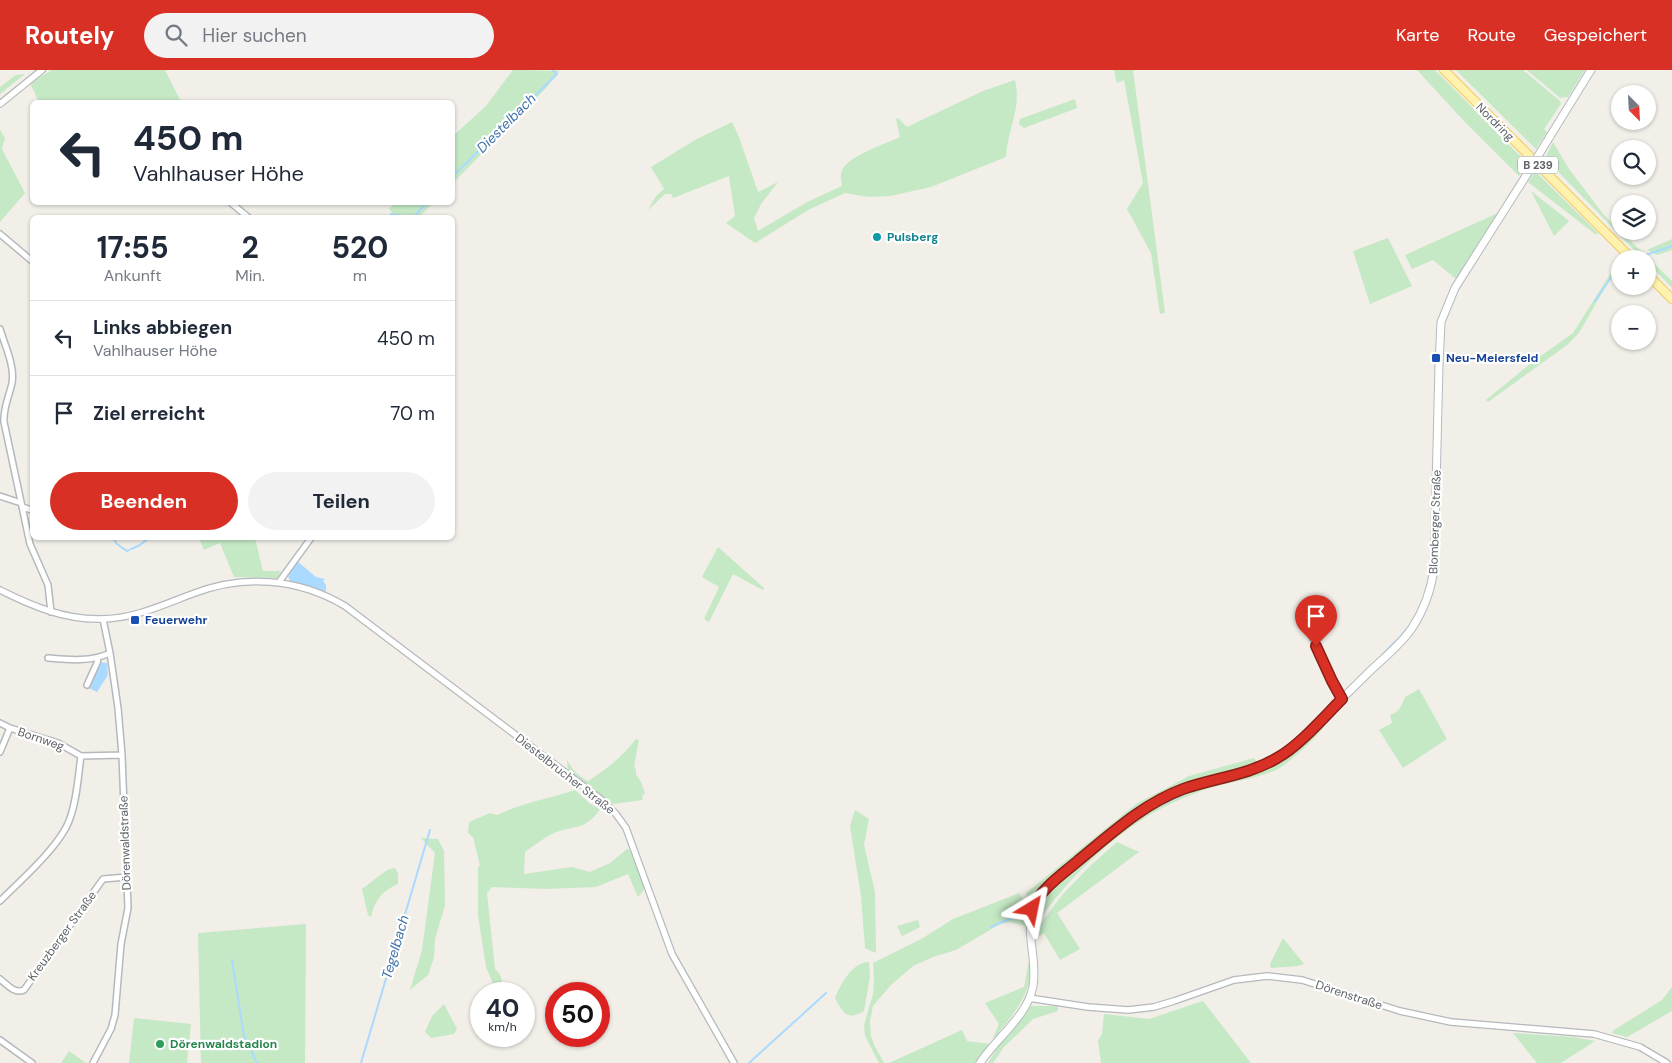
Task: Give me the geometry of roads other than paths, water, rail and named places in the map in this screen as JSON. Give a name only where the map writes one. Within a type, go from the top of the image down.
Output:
[{"type":"main road","name":"Nordring","points":[[1444,70],[1623,250]]},
{"type":"main road","name":"Blomberger Straße","points":[[980,1063],[1016,1019],[1030,998],[1034,980],[1030,930],[1031,913],[1037,899],[1047,888],[1119,826],[1153,804],[1191,787],[1257,767],[1278,758],[1290,749],[1406,636],[1417,619],[1427,600],[1435,564],[1439,365],[1442,322],[1455,288],[1592,70]]},
{"type":"main road","points":[[1656,282],[1672,299]]},
{"type":"street","points":[[0,104],[42,70]]},
{"type":"street","points":[[234,205],[245,215]]},
{"type":"street","points":[[0,234],[30,259]]},
{"type":"street","points":[[0,329],[10,359],[12,382],[4,412],[4,422],[30,544],[48,586],[51,612]]},
{"type":"street","points":[[0,496],[30,509]]},
{"type":"street","points":[[279,582],[310,540]]},
{"type":"street","name":"Diestelbrucher Straße","points":[[0,590],[51,612],[103,619],[139,613],[204,590],[227,584],[250,581],[279,582],[313,591],[338,602],[357,614],[610,807],[626,828],[672,954],[734,1063]]},
{"type":"street","name":"Dörenwaldstraße","points":[[93,1063],[111,1029],[115,1015],[121,944],[128,908],[122,755],[118,708],[103,619]]},
{"type":"street","points":[[1310,632],[1342,699]]},
{"type":"street","points":[[48,658],[74,660],[98,658],[110,653]]},
{"type":"street","points":[[87,684],[98,658]]},
{"type":"street","name":"Bornweg","points":[[0,723],[10,728],[58,742],[81,756]]},
{"type":"street","points":[[0,752],[10,728]]},
{"type":"street","points":[[0,901],[64,832],[73,808],[81,756],[122,755]]},
{"type":"street","name":"Kreuzberger Straße","points":[[0,979],[19,992],[24,990],[103,879],[127,877]]},
{"type":"street","name":"Dörenstraße","points":[[1030,998],[1088,1007],[1128,1010],[1154,1007],[1234,980],[1267,976],[1302,980],[1400,1011],[1451,1022],[1594,1034],[1640,1047],[1667,1063]]},
{"type":"street","points":[[0,1040],[32,1063]]},
{"type":"water","points":[[297,561],[316,577],[325,579],[323,581],[326,585],[326,592],[290,581],[288,576]]},
{"type":"water","points":[[99,662],[107,663],[108,675],[97,692],[89,688]]},
{"type":"waterway","name":"Diestelbach","points":[[455,174],[557,74],[553,70]]},
{"type":"waterway","name":"Diestelbach","points":[[416,215],[424,205]]},
{"type":"waterway","name":"Diestelbach","points":[[391,214],[396,215]]},
{"type":"waterway","points":[[1656,252],[1672,246]]},
{"type":"waterway","points":[[1595,301],[1611,278]]},
{"type":"waterway","points":[[114,540],[127,551],[129,550]]},
{"type":"waterway","points":[[131,549],[146,540]]},
{"type":"waterway","points":[[1382,655],[1411,624]]},
{"type":"waterway","points":[[1282,761],[1324,723]]},
{"type":"waterway","points":[[1262,761],[1268,759]]},
{"type":"waterway","points":[[1229,772],[1258,763]]},
{"type":"waterway","points":[[1266,767],[1276,764]]},
{"type":"waterway","points":[[1188,783],[1224,773]]},
{"type":"waterway","points":[[1114,826],[1141,806],[1183,786]]},
{"type":"waterway","points":[[1129,824],[1154,808],[1188,792]]},
{"type":"waterway","name":"Tegelbach","points":[[361,1063],[430,830]]},
{"type":"waterway","points":[[1028,900],[1042,886],[1098,840]]},
{"type":"waterway","points":[[1047,892],[1075,867]]},
{"type":"waterway","points":[[991,927],[1021,914],[1025,902]]},
{"type":"waterway","points":[[232,960],[244,1036],[257,1063]]},
{"type":"waterway","points":[[749,1063],[826,993]]},
{"type":"place","name":"Pulsberg","points":[[877,237]]},
{"type":"place","name":"Neu-Meiersfeld","points":[[1436,358]]},
{"type":"place","name":"Feuerwehr","points":[[135,620]]},
{"type":"place","name":"Dörenwaldstadion","points":[[160,1044]]}]
